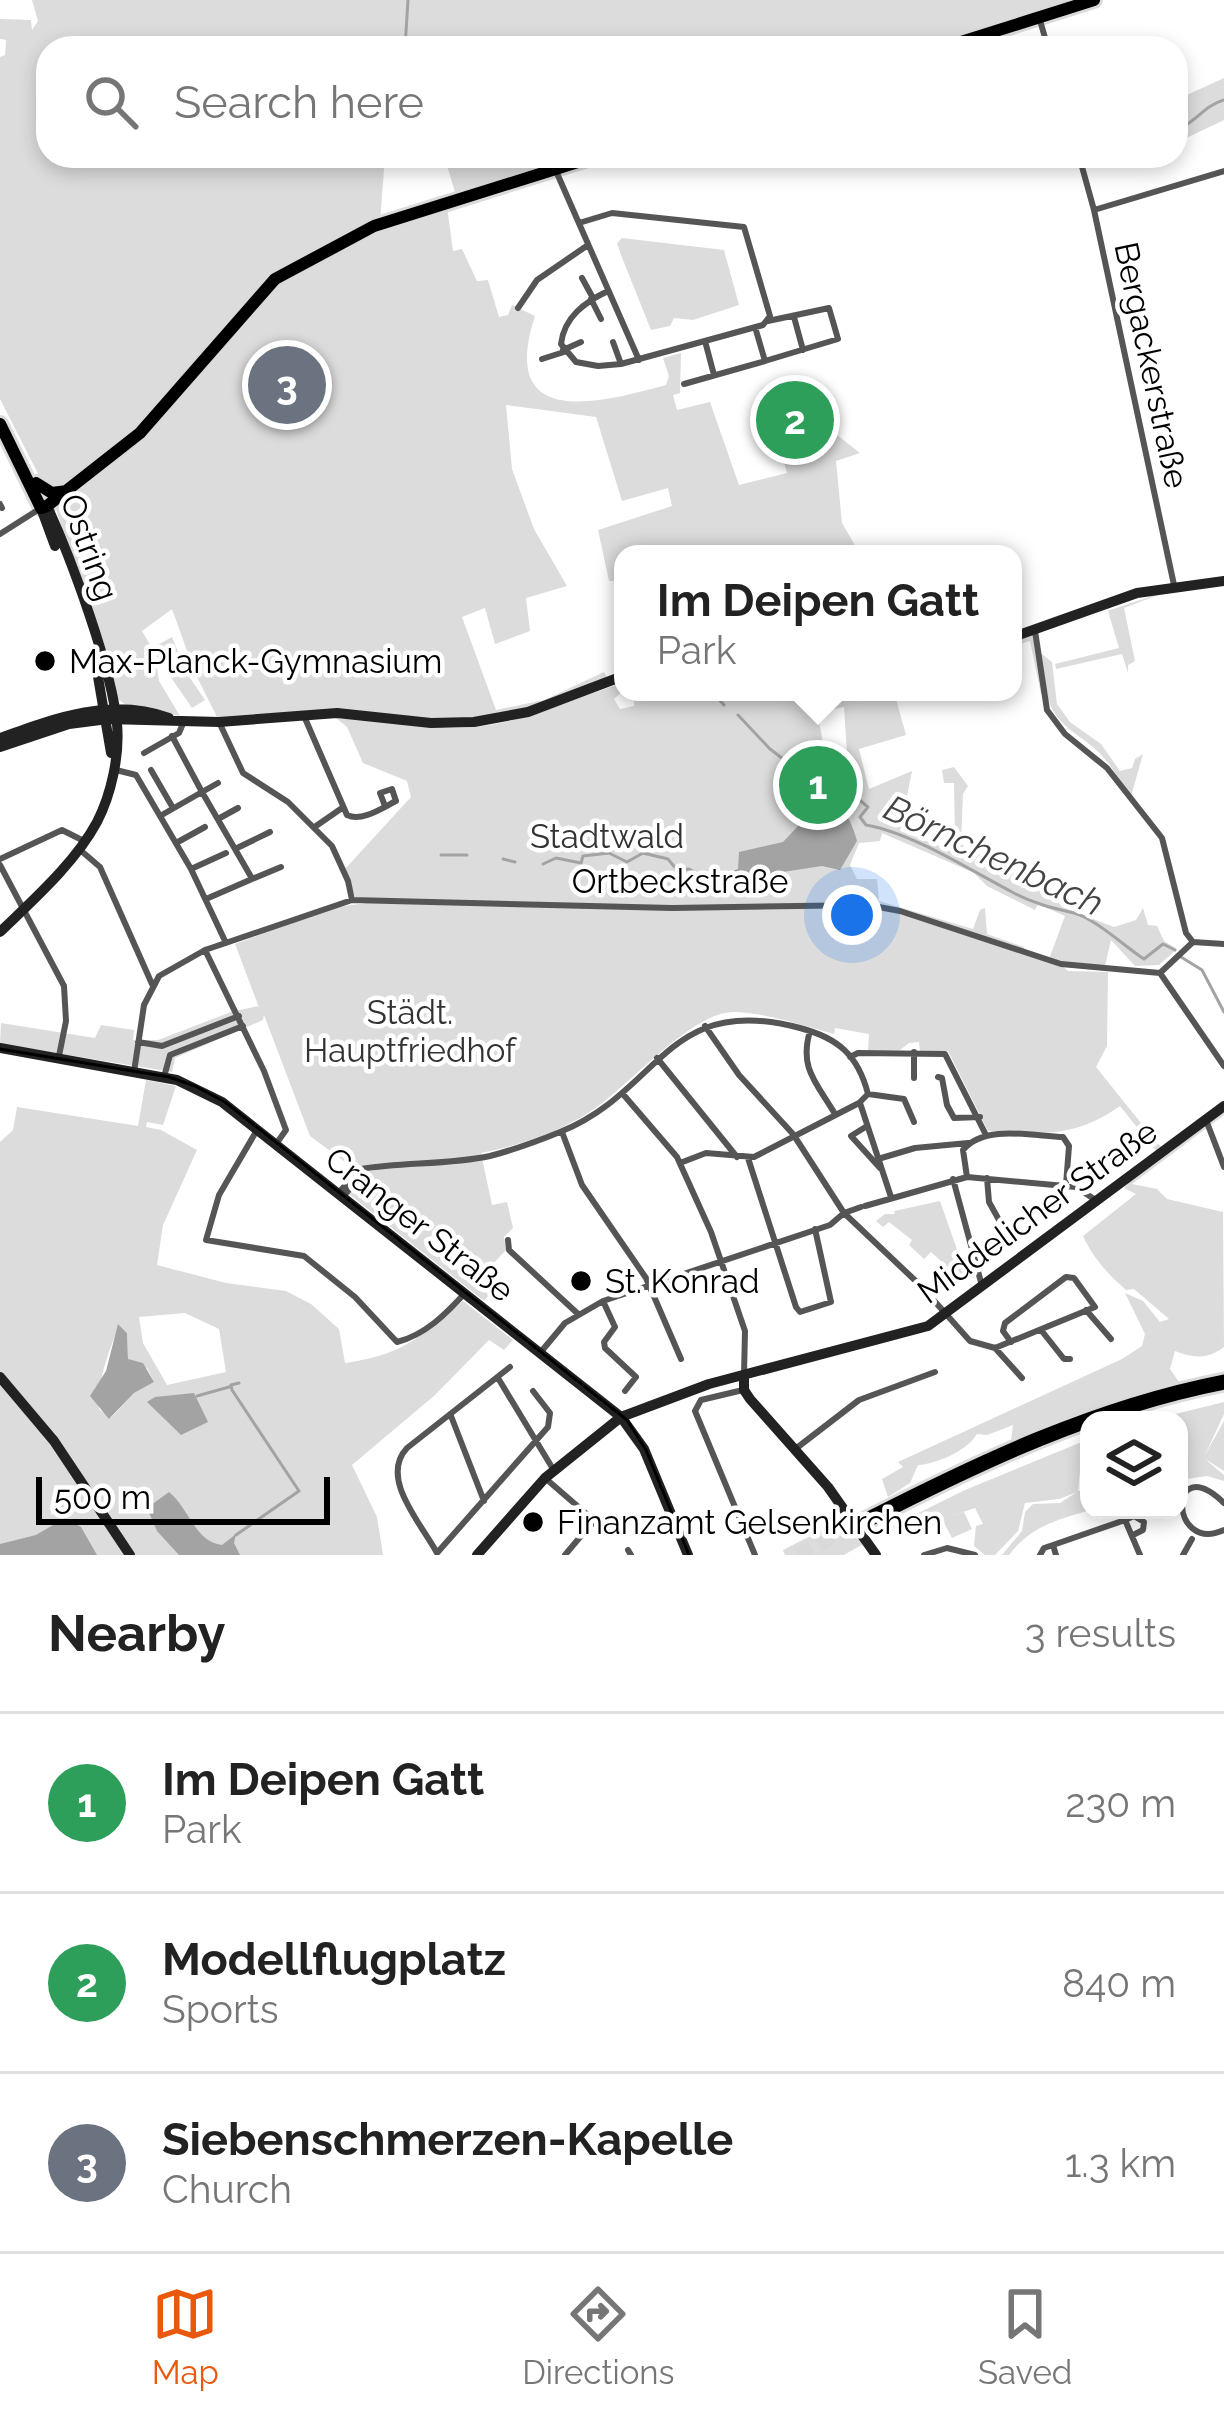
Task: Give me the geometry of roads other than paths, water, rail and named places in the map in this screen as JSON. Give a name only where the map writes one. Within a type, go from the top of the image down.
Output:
[{"type":"highway","points":[[1114,1411],[1224,1382]]},
{"type":"highway","points":[[1148,1411],[1224,1391]]},
{"type":"highway","points":[[1080,1423],[963,1471],[867,1525],[1080,1433]]},
{"type":"main road","points":[[980,36],[1094,0]]},
{"type":"main road","points":[[44,507],[140,433],[275,279],[374,226],[558,168]]},
{"type":"main road","name":"Ostring","points":[[0,410],[36,482],[82,601],[111,714]]},
{"type":"main road","name":"Ostring","points":[[0,424],[44,507]]},
{"type":"main road","points":[[36,482],[52,493],[68,491]]},
{"type":"main road","points":[[1022,634],[1137,593],[1224,580]]},
{"type":"main road","points":[[111,714],[134,721],[219,722],[354,714],[474,722],[528,712],[614,679]]},
{"type":"main road","points":[[0,742],[69,715],[146,711],[180,721]]},
{"type":"main road","points":[[0,932],[81,845],[106,800],[118,740],[111,714]]},
{"type":"main road","points":[[111,714],[112,769]]},
{"type":"main road","points":[[118,740],[134,721]]},
{"type":"main road","name":"Cranger Straße","points":[[0,1051],[164,1077],[201,1089],[258,1130],[623,1419],[644,1449],[688,1555]]},
{"type":"main road","name":"Middelicher Straße","points":[[477,1555],[549,1474],[586,1442],[623,1419],[664,1398],[905,1335],[948,1315],[1224,1106]]},
{"type":"main road","points":[[744,1376],[744,1390],[832,1492],[876,1555]]},
{"type":"main road","points":[[0,1377],[54,1441],[130,1555]]},
{"type":"street","points":[[1039,17],[1045,36]]},
{"type":"street","name":"Bergackerstraße","points":[[1082,168],[1174,585]]},
{"type":"street","points":[[555,169],[639,360]]},
{"type":"street","points":[[1094,210],[1224,171]]},
{"type":"street","points":[[579,223],[612,213],[744,227],[766,295],[768,321]]},
{"type":"street","points":[[518,308],[537,280],[588,245]]},
{"type":"street","points":[[581,278],[601,319]]},
{"type":"street","points":[[608,291],[592,299],[565,326],[564,351],[573,361],[620,364],[829,308],[838,337],[684,384]]},
{"type":"street","points":[[794,317],[803,350]]},
{"type":"street","points":[[755,327],[765,361]]},
{"type":"street","points":[[705,341],[714,375]]},
{"type":"street","points":[[542,359],[581,342]]},
{"type":"street","points":[[613,342],[620,364]]},
{"type":"street","points":[[0,534],[44,507]]},
{"type":"street","points":[[1035,629],[1047,710],[1065,734],[1107,768],[1162,838],[1192,942]]},
{"type":"street","points":[[304,716],[342,808],[353,818],[385,806]]},
{"type":"street","points":[[144,753],[182,731],[180,721]]},
{"type":"street","points":[[219,722],[243,773],[316,826],[349,881],[352,900]]},
{"type":"street","points":[[172,736],[252,879]]},
{"type":"street","points":[[112,769],[136,775],[191,869],[226,943]]},
{"type":"street","points":[[151,770],[173,808]]},
{"type":"street","points":[[160,816],[218,783]]},
{"type":"street","points":[[218,819],[238,808]]},
{"type":"street","points":[[316,826],[342,808]]},
{"type":"street","points":[[176,843],[205,827]]},
{"type":"street","points":[[59,1060],[66,1021],[64,986],[0,862],[62,830],[100,867],[152,984],[144,1005],[134,1072]]},
{"type":"street","points":[[235,849],[269,832]]},
{"type":"street","points":[[191,869],[226,853]]},
{"type":"street","points":[[206,899],[281,867]]},
{"type":"street","name":"Ortbeckstraße","points":[[152,984],[167,970],[205,950],[352,900],[672,908],[868,905],[900,910],[1060,964],[1160,973]]},
{"type":"street","points":[[1224,944],[1192,942],[1160,973],[1224,1066]]},
{"type":"street","points":[[205,950],[286,1130],[276,1144]]},
{"type":"street","points":[[138,1042],[162,1046],[238,1016]]},
{"type":"street","points":[[340,1195],[374,1167],[493,1155],[562,1132],[622,1093],[658,1058],[705,1026],[758,1018],[831,1036],[850,1057],[868,1094]]},
{"type":"street","points":[[705,1026],[739,1075],[793,1134],[844,1214],[970,1341],[995,1348],[1022,1378]]},
{"type":"street","points":[[164,1077],[170,1054],[243,1027]]},
{"type":"street","points":[[810,1030],[805,1064],[836,1114]]},
{"type":"street","points":[[914,1052],[914,1078]]},
{"type":"street","points":[[850,1057],[858,1053],[945,1054],[986,1135]]},
{"type":"street","points":[[658,1058],[737,1157]]},
{"type":"street","points":[[938,1078],[942,1078],[954,1118],[980,1117]]},
{"type":"street","points":[[622,1093],[680,1162],[745,1331],[744,1376]]},
{"type":"street","points":[[680,1162],[706,1153],[748,1158],[868,1094],[904,1099],[914,1122]]},
{"type":"street","points":[[859,1102],[891,1197]]},
{"type":"street","points":[[1206,1120],[1224,1167]]},
{"type":"street","points":[[867,1126],[851,1136],[882,1171]]},
{"type":"street","points":[[258,1130],[219,1195],[206,1240],[304,1256],[355,1297],[397,1342],[437,1321],[465,1293]]},
{"type":"street","points":[[562,1132],[582,1185],[649,1284],[681,1359]]},
{"type":"street","points":[[878,1159],[927,1146],[968,1143],[986,1135],[1066,1139],[1066,1185]]},
{"type":"street","points":[[967,1177],[962,1158],[968,1143]]},
{"type":"street","points":[[748,1158],[800,1312],[831,1302],[815,1229]]},
{"type":"street","points":[[987,1178],[988,1202],[999,1220]]},
{"type":"street","points":[[540,1353],[578,1313],[603,1301],[830,1225],[863,1206],[953,1179],[1066,1185],[1084,1189],[1097,1202]]},
{"type":"street","points":[[953,1179],[982,1289]]},
{"type":"street","points":[[508,1240],[509,1250],[578,1313]]},
{"type":"street","points":[[995,1348],[1011,1342],[1041,1330],[1095,1307],[1074,1278],[1066,1276],[1004,1323],[1003,1331],[1011,1342]]},
{"type":"street","points":[[603,1301],[615,1327],[605,1348],[635,1377],[625,1391]]},
{"type":"street","points":[[1086,1310],[1111,1339]]},
{"type":"street","points":[[1041,1330],[1064,1359],[1070,1359]]},
{"type":"street","points":[[510,1367],[402,1452],[395,1470],[398,1482],[436,1554],[547,1429],[551,1417],[533,1390]]},
{"type":"street","points":[[794,1450],[860,1400],[935,1372]]},
{"type":"street","points":[[498,1378],[549,1474],[591,1520],[565,1555]]},
{"type":"street","points":[[744,1390],[701,1400],[695,1411],[755,1555]]},
{"type":"street","points":[[452,1416],[484,1501]]},
{"type":"street","points":[[1224,1503],[1205,1492],[1188,1498],[1179,1517],[1192,1539],[1213,1539],[1224,1530]]},
{"type":"street","points":[[1040,1555],[1044,1548],[1135,1516],[1144,1522],[1143,1530],[1133,1535]]},
{"type":"street","points":[[1125,1520],[1140,1555]]},
{"type":"street","points":[[1183,1555],[1192,1539]]},
{"type":"street","points":[[1053,1545],[1056,1555]]},
{"type":"street","points":[[924,1555],[947,1548],[975,1555]]},
{"type":"waterway","points":[[406,36],[408,0]]},
{"type":"waterway","points":[[1188,124],[1224,100]]},
{"type":"waterway","points":[[720,701],[724,705]]},
{"type":"waterway","points":[[738,715],[770,749],[807,777]]},
{"type":"waterway","name":"Börnchenbach","points":[[814,782],[838,776],[851,783],[857,798],[868,807],[860,817],[866,825],[921,844],[1027,899],[1083,916],[1144,959],[1163,944],[1175,950]]},
{"type":"waterway","points":[[543,864],[556,858],[581,863],[583,856],[609,853],[627,862],[643,853],[668,859],[677,870],[689,869],[708,879]]},
{"type":"waterway","points":[[441,855],[467,855]]},
{"type":"waterway","points":[[503,859],[515,862]]},
{"type":"waterway","points":[[1181,957],[1202,970],[1224,1012]]},
{"type":"waterway","points":[[236,1535],[299,1491],[232,1390],[231,1385],[239,1383]]},
{"type":"waterway","points":[[197,1396],[229,1387]]},
{"type":"tunnel","points":[[798,1555],[865,1521]]},
{"type":"tram line","points":[[0,1049],[169,1077],[225,1102],[627,1420],[646,1450],[689,1555]]},
{"type":"place","name":"Siebenschmerzen-Kapelle","points":[[287,385]]},
{"type":"place","name":"Modellflugplatz","points":[[795,420]]},
{"type":"place","name":"Max-Planck-Gymnasium","points":[[45,661]]},
{"type":"place","name":"Im Deipen Gatt","points":[[818,785]]},
{"type":"place","name":"St. Konrad","points":[[581,1281]]},
{"type":"place","name":"Finanzamt Gelsenkirchen","points":[[533,1522]]},
{"type":"park label","name":"Stadtwald","points":[[607,836]]},
{"type":"park label","name":"Städt. Hauptfriedhof","points":[[410,1031]]}]
